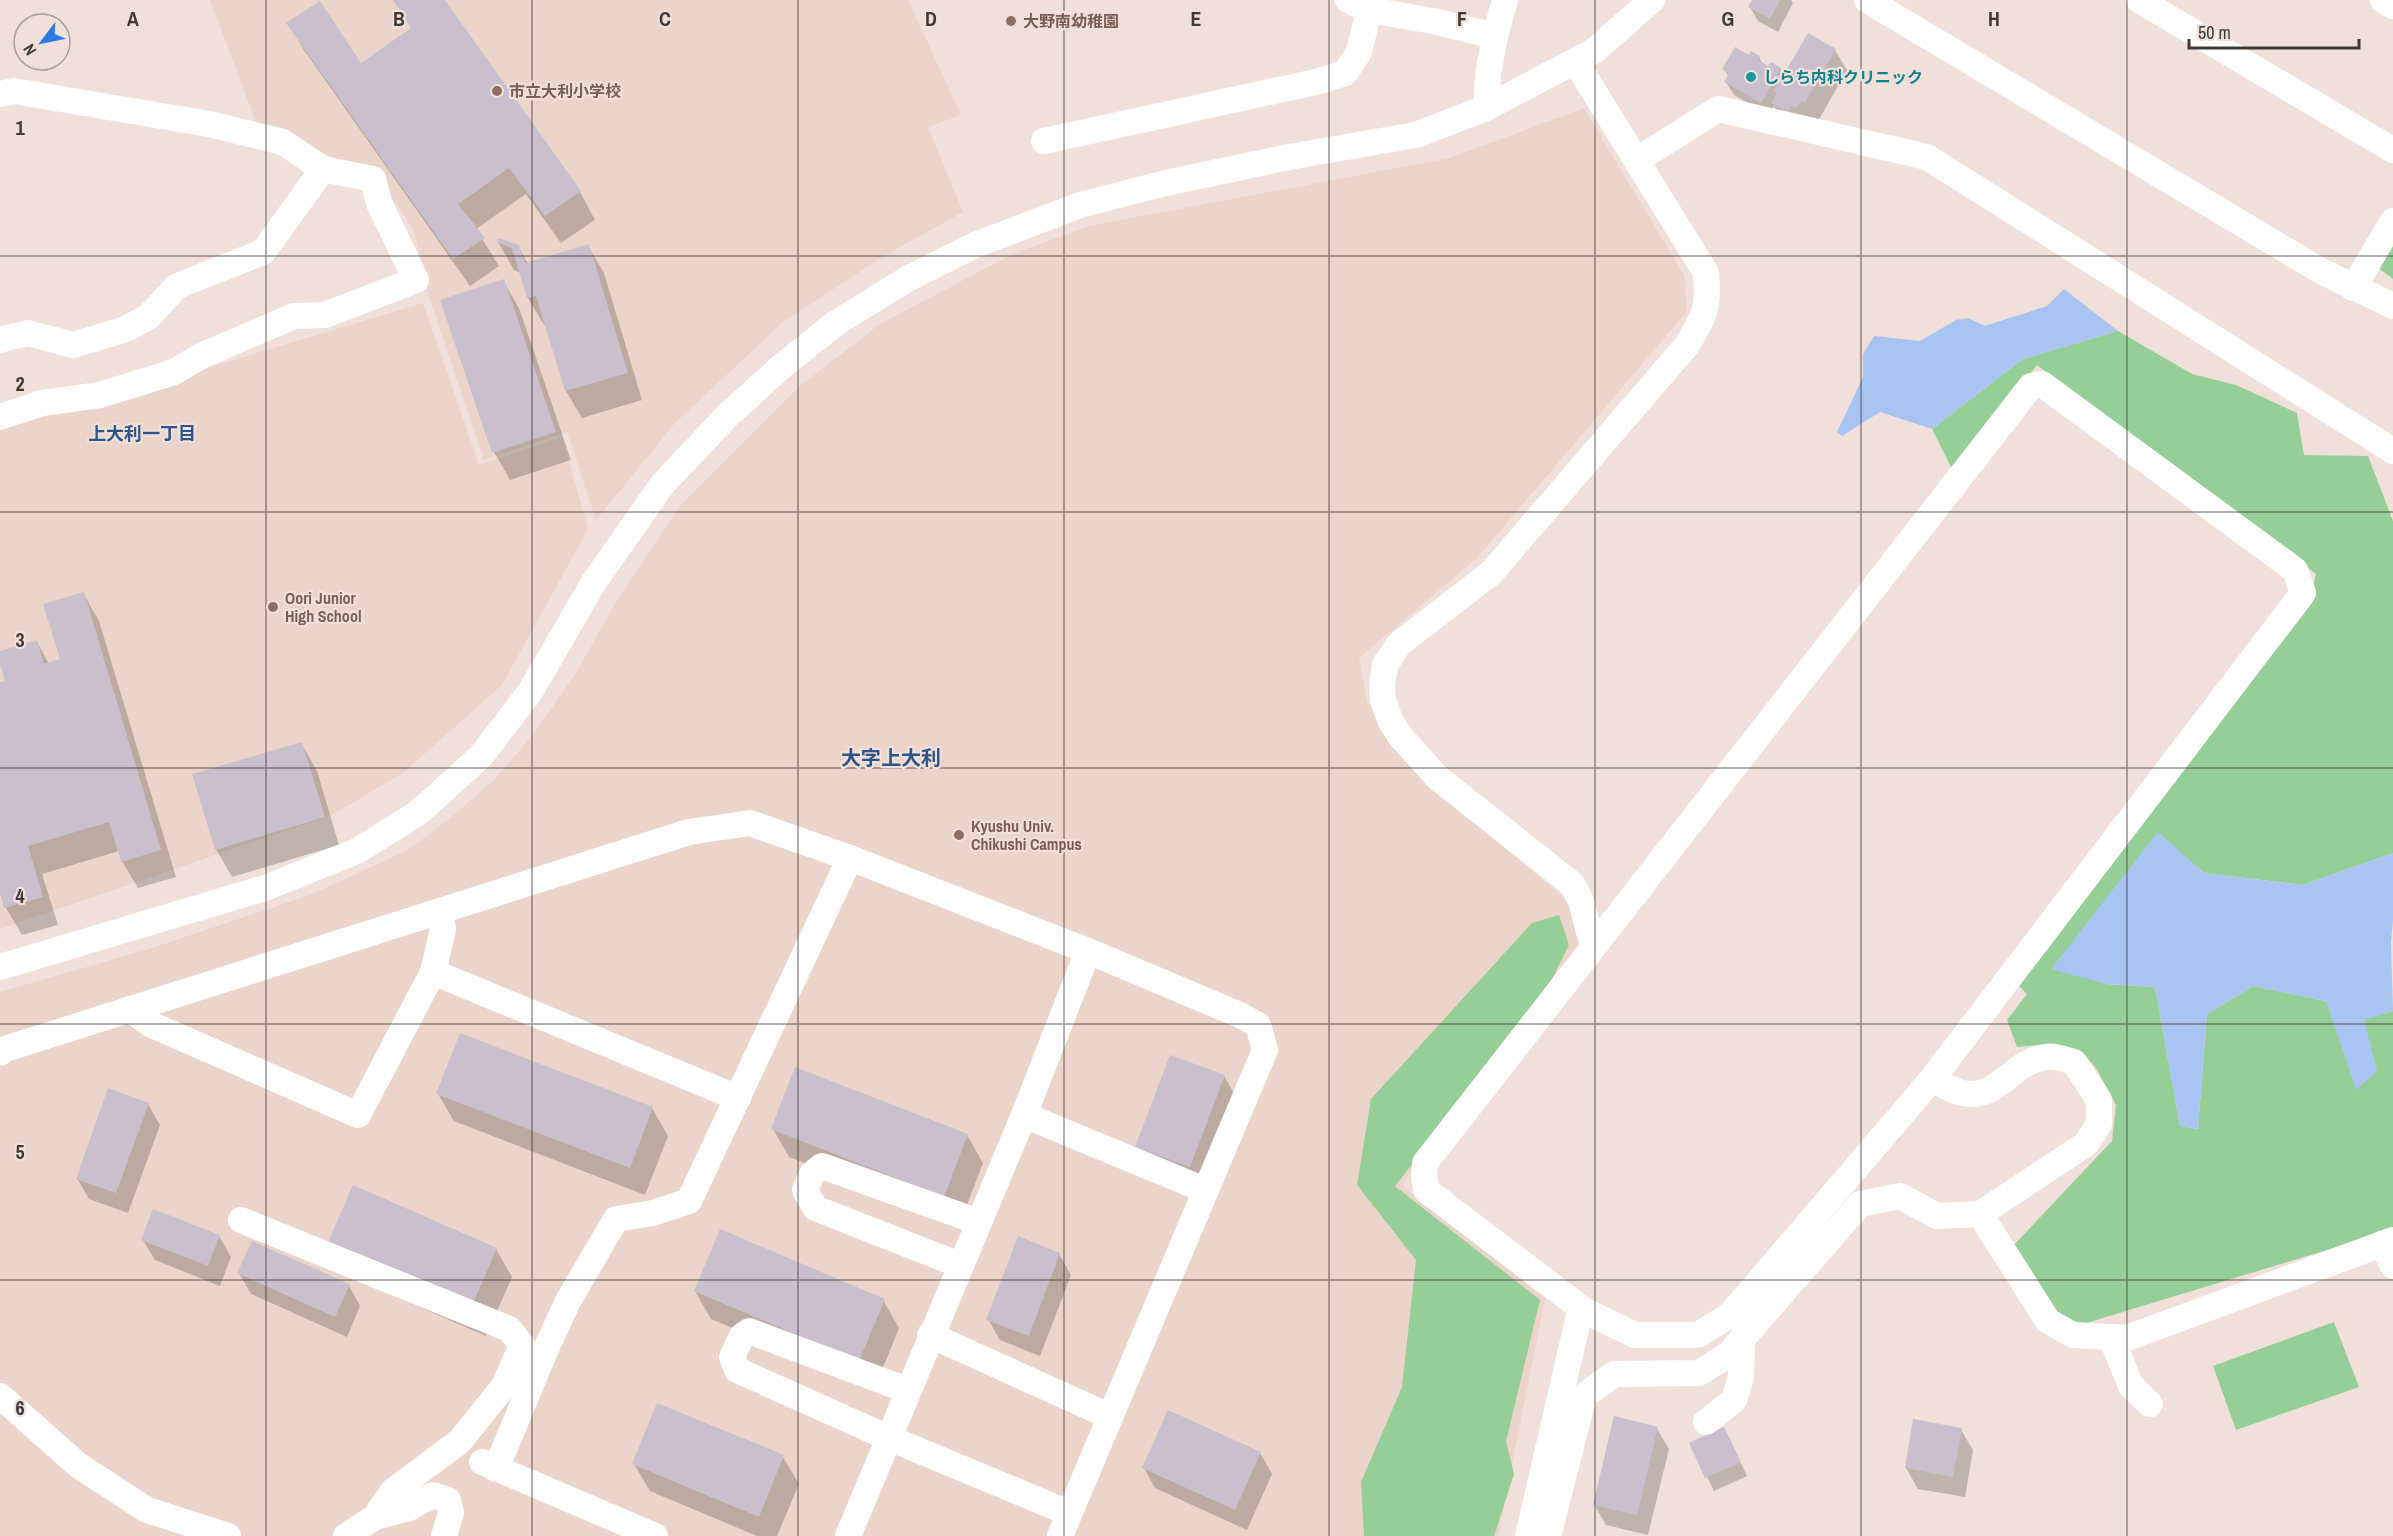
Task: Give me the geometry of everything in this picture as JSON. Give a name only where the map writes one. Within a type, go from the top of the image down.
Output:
[{"type":"street","points":[[1486,108],[1488,74],[1505,0]]},
{"type":"street","points":[[0,967],[265,888],[357,851],[418,813],[482,756],[530,692],[594,582],[662,484],[728,415],[782,366],[836,323],[909,278],[975,245],[1080,205],[1166,183],[1416,135],[1486,108],[1594,51],[1652,0]]},
{"type":"street","points":[[1867,0],[2353,288],[2393,306]]},
{"type":"street","points":[[2139,0],[2393,150]]},
{"type":"street","points":[[2384,0],[2393,6]]},
{"type":"street","points":[[1044,141],[1345,73],[1359,52],[1359,5],[1495,36]]},
{"type":"street","points":[[1575,61],[1706,273],[1708,300],[1701,322],[1687,345],[1491,573],[1399,644],[1385,665],[1382,684],[1383,700],[1390,720],[1400,736],[1438,778],[1572,884],[1581,901],[1593,947]]},
{"type":"street","points":[[0,94],[14,91],[209,124],[283,142],[323,169],[373,179],[379,203],[416,279],[325,315],[294,316],[201,356],[174,372],[100,395],[42,403],[0,417]]},
{"type":"street","points":[[1637,160],[1718,109],[1927,157],[2393,451]]},
{"type":"street","points":[[0,340],[28,333],[73,345],[126,329],[148,317],[177,286],[263,252],[323,169]]},
{"type":"street","points":[[2353,288],[2393,221]]},
{"type":"street","points":[[2042,384],[2295,570],[2303,593],[1932,1078],[1730,1315],[1698,1335],[1635,1335],[1585,1311],[1426,1190],[1425,1163],[2031,386],[2042,384]]},
{"type":"street","points":[[0,1053],[4,1048],[689,832],[750,823],[850,858],[1088,951],[1240,1015],[1258,1025],[1265,1050],[1065,1525],[889,1438],[736,1370],[732,1357],[742,1336],[749,1331],[907,1390]]},
{"type":"street","points":[[655,1536],[489,1465],[568,1301],[616,1220],[653,1213],[689,1201],[850,858]]},
{"type":"street","points":[[129,1008],[150,1024],[358,1115],[433,972],[443,929],[439,912]]},
{"type":"street","points":[[848,1536],[907,1390],[1024,1115],[1088,951]]},
{"type":"street","points":[[433,972],[738,1098]]},
{"type":"street","points":[[1548,1536],[1584,1396],[1614,1374],[1699,1373],[1729,1354],[1860,1204],[1900,1196],[1937,1216],[1980,1214],[2086,1144],[2099,1124],[2099,1100],[2074,1062],[2048,1056],[2022,1065],[1999,1084],[1980,1095],[1956,1091],[1932,1078]]},
{"type":"street","points":[[1024,1115],[1205,1190]]},
{"type":"street","points":[[960,1265],[815,1208],[805,1190],[812,1174],[822,1166],[979,1222]]},
{"type":"street","points":[[1980,1214],[2049,1321],[2073,1335],[2127,1338],[2389,1250]]},
{"type":"street","points":[[241,1220],[509,1329],[522,1345],[504,1386],[460,1441],[393,1491],[375,1517]]},
{"type":"street","points":[[1528,1536],[1578,1320],[1585,1311]]},
{"type":"street","points":[[930,1335],[1109,1416]]},
{"type":"street","points":[[2111,1337],[2131,1386],[2150,1404]]},
{"type":"street","points":[[1706,1422],[1734,1400],[1742,1377],[1742,1338]]},
{"type":"street","points":[[0,1396],[78,1465],[147,1510],[228,1536]]},
{"type":"street","points":[[346,1536],[375,1517],[408,1508],[433,1495],[448,1500],[451,1513],[444,1536]]},
{"type":"shaded area","points":[[210,0],[908,0],[961,115],[928,127],[963,212],[887,254],[782,323],[675,423],[596,520],[567,432],[484,460],[429,296],[414,230],[374,171],[346,163],[256,122]]},
{"type":"shaded area","name":"Kyushu Univ. Chikushi Campus","points":[[1584,108],[1684,275],[1687,311],[1477,558],[1359,658],[1367,702],[1428,783],[1571,904],[1583,940],[1402,1185],[1545,1299],[1498,1536],[0,1536],[0,992],[149,949],[310,895],[408,850],[448,820],[495,779],[535,732],[576,673],[615,604],[681,505],[800,386],[880,324],[1013,254],[1089,226],[1450,158]]},
{"type":"shaded area","name":"Oori Junior High School","points":[[423,303],[479,465],[562,437],[588,529],[502,685],[404,772],[332,815],[0,929],[0,430]]},
{"type":"green space","points":[[2393,239],[2393,279],[2377,267]]},
{"type":"green space","points":[[2118,331],[2192,374],[2236,385],[2297,413],[2304,455],[2368,456],[2393,521],[2393,853],[2303,885],[2204,873],[2158,833],[2106,984],[2155,987],[2180,1126],[2198,1129],[2207,1014],[2253,986],[2326,1001],[2377,1071],[2363,1020],[2393,1011],[2393,1230],[2083,1324],[2053,1313],[2011,1248],[2112,1141],[2116,1105],[2096,1068],[2082,1052],[2038,1045],[2017,1047],[2007,1020],[2027,994],[2015,982],[2309,607],[2316,574],[2037,365],[1953,471],[1932,429],[2023,359]]},
{"type":"green space","points":[[1559,915],[1569,945],[1541,1001],[1395,1186],[1540,1300],[1506,1441],[1514,1474],[1494,1536],[1364,1536],[1361,1482],[1402,1387],[1416,1260],[1357,1185],[1371,1099],[1532,923]]},
{"type":"green space","points":[[2334,1322],[2359,1387],[2236,1430],[2213,1366]]},
{"type":"water","points":[[2064,289],[2118,331],[2023,359],[1932,429],[1880,412],[1842,436],[1837,432],[1863,377],[1863,354],[1874,336],[1920,341],[1956,320],[1968,318],[1985,326],[2047,306]]},
{"type":"water","points":[[2158,832],[2204,873],[2303,885],[2393,853],[2391,943],[2393,1011],[2364,1020],[2377,1071],[2356,1090],[2326,1001],[2253,986],[2207,1014],[2198,1129],[2180,1126],[2155,987],[2106,984],[2051,969]]},
{"type":"building","points":[[393,0],[445,0],[581,191],[545,216],[509,168],[458,204],[485,238],[453,259],[286,23],[320,1],[361,63],[411,28]]},
{"type":"building","points":[[1752,0],[1780,0],[1770,19],[1748,7]]},
{"type":"building","points":[[1808,33],[1836,49],[1805,103],[1801,101],[1797,108],[1792,106],[1788,113],[1771,103],[1777,93],[1774,91]]},
{"type":"building","name":"しらち内科クリニック","points":[[1735,47],[1749,55],[1751,51],[1760,56],[1758,60],[1768,66],[1771,62],[1781,68],[1761,103],[1724,82],[1729,73],[1722,69]]},
{"type":"building","points":[[499,238],[519,245],[525,263],[589,244],[628,373],[565,391],[536,296],[527,298],[512,248],[496,242]]},
{"type":"building","points":[[504,279],[556,432],[492,453],[440,300]]},
{"type":"building","points":[[84,592],[161,850],[121,862],[109,822],[28,846],[43,897],[4,908],[0,893],[0,682],[5,681],[0,664],[0,651],[37,640],[44,664],[60,659],[43,604]]},
{"type":"building","points":[[302,742],[325,817],[215,850],[192,774]]},
{"type":"building","points":[[460,1033],[653,1107],[630,1168],[436,1094]]},
{"type":"building","points":[[1170,1055],[1225,1075],[1190,1167],[1135,1147]]},
{"type":"building","points":[[795,1067],[968,1134],[944,1197],[771,1129]]},
{"type":"building","points":[[108,1088],[149,1103],[116,1193],[76,1179]]},
{"type":"building","points":[[353,1185],[497,1248],[470,1310],[326,1247]]},
{"type":"building","points":[[153,1209],[220,1235],[208,1266],[141,1240]]},
{"type":"building","points":[[720,1229],[885,1299],[859,1361],[694,1291]]},
{"type":"building","points":[[1018,1236],[1060,1253],[1029,1336],[986,1320]]},
{"type":"building","points":[[252,1241],[350,1284],[335,1317],[237,1273]]},
{"type":"building","points":[[657,1403],[784,1455],[759,1517],[632,1464]]},
{"type":"building","points":[[1168,1410],[1261,1452],[1235,1510],[1142,1468]]},
{"type":"building","points":[[1614,1416],[1658,1427],[1637,1515],[1593,1505]]},
{"type":"building","points":[[1913,1419],[1962,1428],[1953,1477],[1905,1468]]},
{"type":"building","points":[[1724,1427],[1741,1462],[1705,1478],[1689,1443]]},
{"type":"place","name":"大野南幼稚園","points":[[1011,21]]},
{"type":"place","name":"しらち内科クリニック","points":[[1751,77]]},
{"type":"place","name":"市立大利小学校","points":[[497,91]]},
{"type":"place","name":"Oori Junior High School","points":[[273,607]]},
{"type":"place","name":"Kyushu Univ. Chikushi Campus","points":[[959,835]]},
{"type":"district","name":"上大利一丁目","points":[[142,434]]},
{"type":"district","name":"大字上大利","points":[[891,758]]}]
